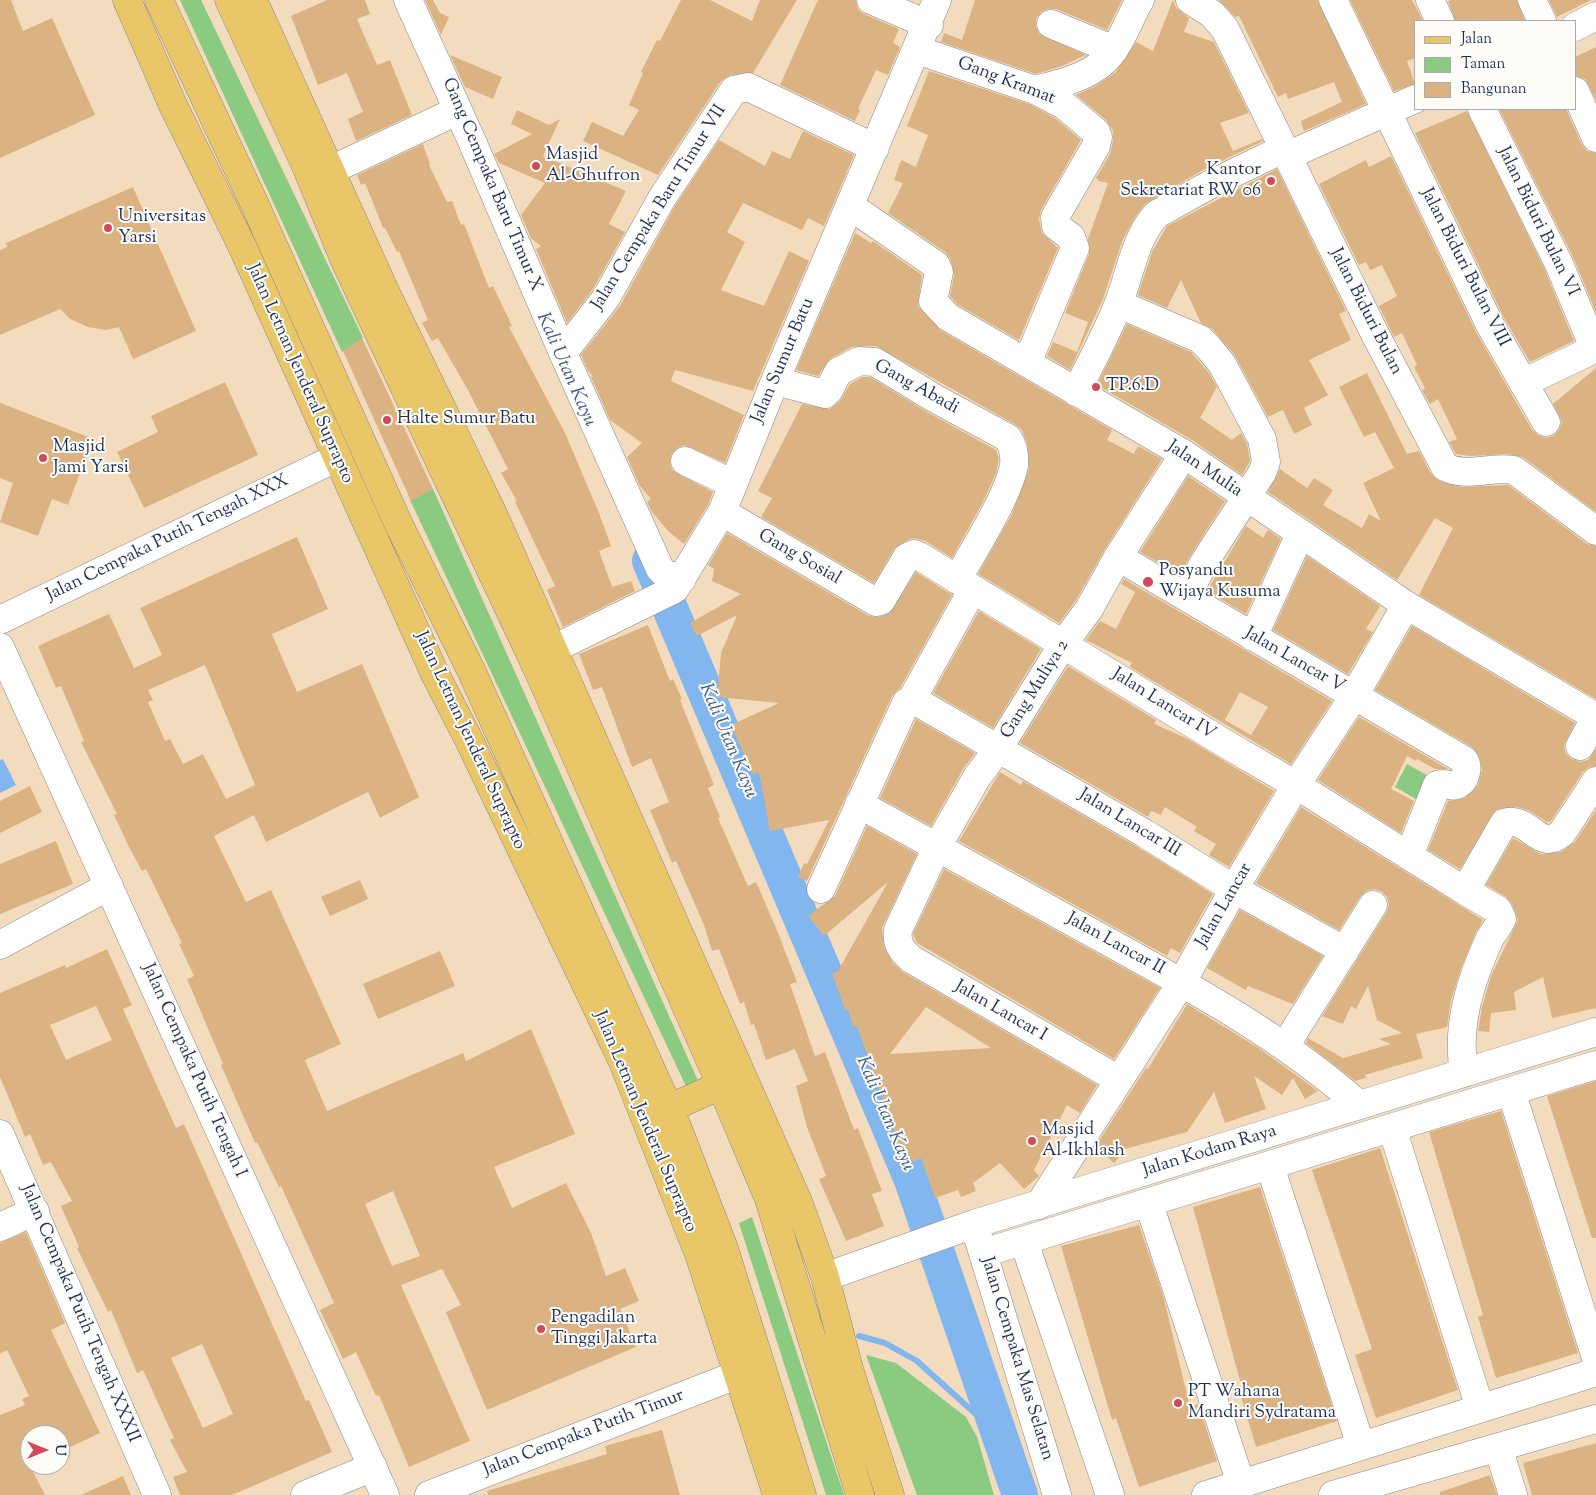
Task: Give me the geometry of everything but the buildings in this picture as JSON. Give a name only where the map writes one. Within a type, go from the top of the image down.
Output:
[{"type":"main road","name":"Jalan Letnan Jenderal Suprapto","points":[[128,0],[172,103],[243,248],[336,458],[435,674],[468,738],[623,1062],[683,1210],[739,1374],[777,1495]]},
{"type":"main road","name":"Jalan Letnan Jenderal Suprapto","points":[[159,0],[255,205],[399,525],[471,670],[668,1109],[723,1246],[802,1495]]},
{"type":"main road","points":[[229,0],[306,166],[351,274],[538,670],[721,1085],[769,1199],[860,1495]]},
{"type":"main road","points":[[253,0],[384,289],[493,514],[551,650],[600,753],[799,1204],[825,1277],[849,1369],[890,1495]]},
{"type":"main road","points":[[243,248],[255,205]]},
{"type":"main road","points":[[351,274],[384,289]]},
{"type":"main road","points":[[468,738],[512,760]]},
{"type":"main road","points":[[592,796],[600,753]]},
{"type":"main road","points":[[668,1109],[721,1085]]},
{"type":"main road","points":[[818,1357],[849,1369]]},
{"type":"street","name":"Gang Cempaka Baru Timur X","points":[[408,0],[445,79],[447,116],[471,139],[563,353],[660,569],[678,584]]},
{"type":"street","points":[[872,0],[933,12]]},
{"type":"street","points":[[1035,90],[1065,82],[1092,70],[1106,60],[1114,50],[1140,0]]},
{"type":"street","name":"Jalan Biduri Bulan","points":[[1190,0],[1212,14],[1225,29],[1374,332],[1445,467],[1460,473],[1505,468],[1514,470],[1596,531]]},
{"type":"street","name":"Jalan Biduri Bulan VIII","points":[[1333,0],[1490,325],[1546,422]]},
{"type":"street","points":[[1430,0],[1440,20]]},
{"type":"street","points":[[1532,0],[1542,20]]},
{"type":"street","name":"Jalan Sumur Batu","points":[[678,584],[722,512],[775,381],[933,12]]},
{"type":"street","points":[[1576,26],[1596,16]]},
{"type":"street","points":[[1051,24],[1114,50]]},
{"type":"street","name":"Gang Kramat","points":[[917,50],[1035,90],[1064,105],[1096,132],[1098,137],[1096,146],[1061,203],[1056,217],[1056,226],[1071,237],[1075,248],[1028,363]]},
{"type":"street","name":"Jalan Cempaka Baru Timur VII","points":[[563,353],[606,298],[662,198],[734,90],[748,87],[875,148]]},
{"type":"street","points":[[1576,93],[1596,138]]},
{"type":"street","points":[[1076,392],[1101,345],[1119,304],[1147,225],[1157,214],[1211,184],[1414,99]]},
{"type":"street","name":"Jalan Biduri Bulan VI","points":[[1482,110],[1559,264],[1592,340],[1592,349],[1586,353],[1523,383]]},
{"type":"street","points":[[331,170],[447,116]]},
{"type":"street","name":"Jalan Mulia","points":[[850,206],[936,265],[938,272],[933,301],[940,310],[1184,454],[1406,605],[1596,717]]},
{"type":"street","points":[[1119,304],[1200,339],[1222,364],[1262,440],[1265,451],[1266,462],[1262,473],[1203,564],[1187,596]]},
{"type":"street","name":"Gang Abadi","points":[[775,381],[825,394],[828,392],[838,372],[859,361],[875,362],[1008,438],[1014,454],[1011,474],[965,585]]},
{"type":"street","name":"Gang Muliya 2","points":[[898,930],[937,847],[977,777],[998,749],[1063,644],[1089,609],[1118,557],[1184,454]]},
{"type":"street","name":"Jalan Cempaka Putih Tengah XXX","points":[[0,620],[336,458]]},
{"type":"street","points":[[685,461],[733,484]]},
{"type":"street","name":"Gang Sosial","points":[[722,512],[877,602]]},
{"type":"street","points":[[1253,637],[1300,534]]},
{"type":"street","name":"Jalan Lancar IV","points":[[877,602],[881,601],[909,555],[919,556],[1296,785],[1465,891]]},
{"type":"street","name":"Jalan Lancar V","points":[[1118,557],[1464,760],[1467,772],[1459,784],[1454,786],[1442,783],[1437,785],[1409,856]]},
{"type":"street","points":[[551,650],[634,611],[678,584]]},
{"type":"street","points":[[821,889],[906,703],[912,699],[965,585]]},
{"type":"street","name":"Jalan Lancar","points":[[1039,1205],[1182,982],[1234,889],[1296,785],[1354,696],[1406,605]]},
{"type":"street","name":"Jalan Cempaka Putih Tengah I","points":[[0,647],[380,1482]]},
{"type":"street","name":"Jalan Lancar III","points":[[912,699],[1144,832],[1234,889],[1345,951]]},
{"type":"street","points":[[1580,746],[1596,717]]},
{"type":"street","points":[[1464,1073],[1461,1052],[1466,1002],[1491,937],[1502,919],[1498,910],[1465,891],[1504,823],[1512,821],[1522,824],[1544,840],[1554,840],[1562,833],[1596,781]]},
{"type":"street","name":"Jalan Lancar II","points":[[859,804],[1182,982],[1285,1046],[1359,1105]]},
{"type":"street","points":[[0,945],[108,886]]},
{"type":"street","points":[[1285,1046],[1374,905]]},
{"type":"street","name":"Jalan Lancar I","points":[[898,930],[899,946],[912,959],[1119,1080]]},
{"type":"street","name":"Jalan Kodam Raya","points":[[825,1277],[974,1224],[1596,1032]]},
{"type":"street","points":[[983,1253],[1149,1204],[1596,1065]]},
{"type":"street","points":[[1206,1495],[1480,1408],[1596,1359],[1510,1091]]},
{"type":"street","points":[[1392,1128],[1480,1408]]},
{"type":"street","name":"Jalan Cempaka Putih Tengah XXXII","points":[[0,1134],[157,1495]]},
{"type":"street","points":[[1270,1166],[1361,1446]]},
{"type":"street","points":[[1149,1204],[1241,1484]]},
{"type":"street","points":[[0,1228],[35,1211]]},
{"type":"street","name":"Jalan Cempaka Mas Selatan","points":[[974,1224],[1057,1495]]},
{"type":"street","points":[[1024,1242],[1110,1495]]},
{"type":"street","name":"Jalan Cempaka Putih Timur","points":[[429,1495],[739,1374]]},
{"type":"street","points":[[1333,1495],[1375,1489],[1424,1469],[1596,1419]]},
{"type":"street","points":[[1411,1430],[1424,1469]]},
{"type":"street","points":[[1498,1447],[1513,1495]]},
{"type":"street","points":[[306,1495],[380,1482]]},
{"type":"green space","points":[[180,0],[201,0],[363,338],[342,352]]},
{"type":"green space","points":[[433,489],[704,1094],[692,1099],[410,500]]},
{"type":"green space","points":[[1407,764],[1430,777],[1418,800],[1395,787]]},
{"type":"green space","points":[[752,1217],[844,1495],[826,1495],[739,1223]]},
{"type":"green space","points":[[866,1355],[896,1363],[966,1417],[977,1437],[994,1495],[917,1495]]},
{"type":"water","points":[[3,759],[16,785],[0,793],[0,760]]},
{"type":"waterway","name":"Kali Utan Kayu","points":[[650,561],[912,1180],[1020,1495]]},
{"type":"waterway","points":[[859,1336],[885,1343],[917,1361],[1000,1436]]},
{"type":"place","name":"Masjid Al-Ghufron","points":[[536,166]]},
{"type":"place","name":"Kantor Sekretariat RW 06","points":[[1271,181]]},
{"type":"place","name":"Universitas Yarsi","points":[[108,228]]},
{"type":"place","name":"TP.6.D","points":[[1096,387]]},
{"type":"place","name":"Halte Sumur Batu","points":[[387,420]]},
{"type":"place","name":"Masjid Jami Yarsi","points":[[43,458]]},
{"type":"place","name":"Posyandu Wijaya Kusuma","points":[[1148,582]]},
{"type":"place","name":"Masjid Al-Ikhlash","points":[[1032,1141]]},
{"type":"place","name":"Pengadilan Tinggi Jakarta","points":[[541,1329]]},
{"type":"place","name":"PT Wahana Mandiri Sydratama","points":[[1178,1403]]}]
